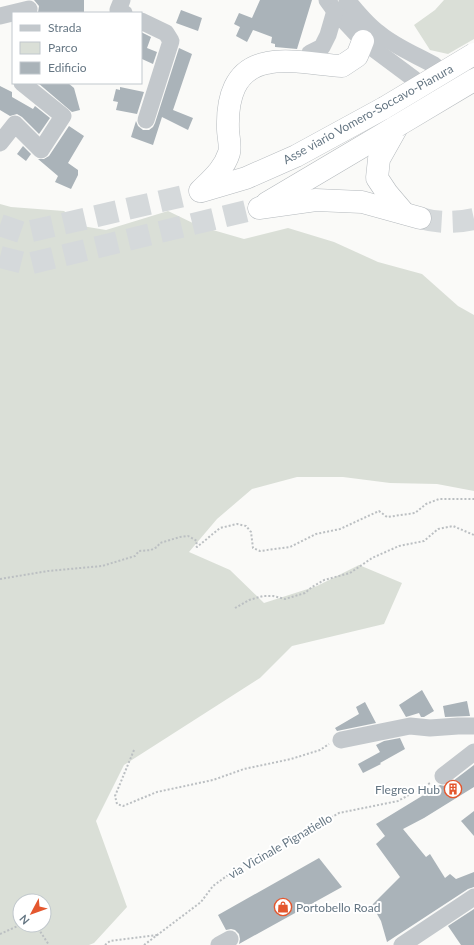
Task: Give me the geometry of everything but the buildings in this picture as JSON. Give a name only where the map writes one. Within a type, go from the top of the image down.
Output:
[{"type":"highway","name":"Asse viario Vomero-Soccavo-Pianura","points":[[363,41],[357,56],[342,66],[289,61],[268,62],[251,67],[234,86],[229,103],[229,151],[225,163],[218,173],[196,192],[246,178],[296,156],[384,108],[474,54]]},
{"type":"highway","name":"Asse viario Vomero-Soccavo-Pianura","points":[[397,126],[379,159],[377,178],[387,193],[412,216],[362,202],[316,200],[259,208],[397,126],[474,89]]},
{"type":"street","points":[[122,0],[118,10],[122,12]]},
{"type":"street","points":[[337,4],[363,41],[414,79]]},
{"type":"street","points":[[310,53],[322,47],[328,34],[337,4]]},
{"type":"street","points":[[337,4],[362,18],[379,34],[405,50],[434,64]]},
{"type":"street","points":[[13,12],[29,7]]},
{"type":"street","points":[[0,16],[12,12]]},
{"type":"street","points":[[142,21],[166,33],[171,41],[146,120]]},
{"type":"street","points":[[0,143],[15,124],[41,150],[62,116],[23,84]]},
{"type":"street","points":[[341,740],[410,726],[430,728],[474,726]]},
{"type":"street","points":[[443,776],[474,752]]},
{"type":"street","points":[[402,945],[474,897]]},
{"type":"path","points":[[0,579],[48,571],[102,566],[135,556],[139,551],[151,550],[157,547],[160,543],[180,537],[188,536],[197,540],[197,547],[220,528],[238,524],[246,526],[251,532],[253,548],[260,551],[290,547],[316,534],[340,529],[379,511],[387,517],[415,514],[426,504],[439,499],[474,499]]},
{"type":"path","points":[[235,608],[249,600],[263,596],[273,596],[285,599],[305,593],[324,580],[350,573],[372,558],[399,546],[424,541],[438,529],[453,526],[474,535]]},
{"type":"path","points":[[134,750],[115,796],[117,804],[123,806],[157,792],[213,780],[244,769],[320,750],[330,743],[341,740]]},
{"type":"path","name":"via Vicinale Pignatiello","points":[[144,945],[201,902],[213,886],[235,870],[339,813],[398,801],[443,776]]},
{"type":"path","points":[[0,934],[12,929]]},
{"type":"path","points":[[42,933],[50,945]]},
{"type":"path","points":[[105,945],[110,941],[159,935]]},
{"type":"green space","points":[[444,0],[474,0],[474,39],[448,54],[430,50],[414,25],[435,10]]},
{"type":"green space","points":[[0,204],[11,207],[64,211],[82,226],[106,230],[168,211],[199,226],[244,239],[288,228],[334,242],[378,262],[422,274],[458,306],[474,315],[474,491],[437,484],[390,483],[343,477],[297,477],[252,489],[217,519],[189,552],[230,570],[264,603],[317,586],[359,565],[402,583],[384,624],[292,646],[260,678],[124,765],[96,821],[127,907],[94,943],[89,945],[0,945]]},
{"type":"tunnel","points":[[0,225],[23,233],[192,194]]},
{"type":"tunnel","points":[[0,257],[28,264],[259,208]]},
{"type":"tunnel","points":[[420,218],[447,222],[474,219]]},
{"type":"place","name":"Flegreo Hub","points":[[453,789]]},
{"type":"place","name":"Portobello Road","points":[[283,907]]}]
